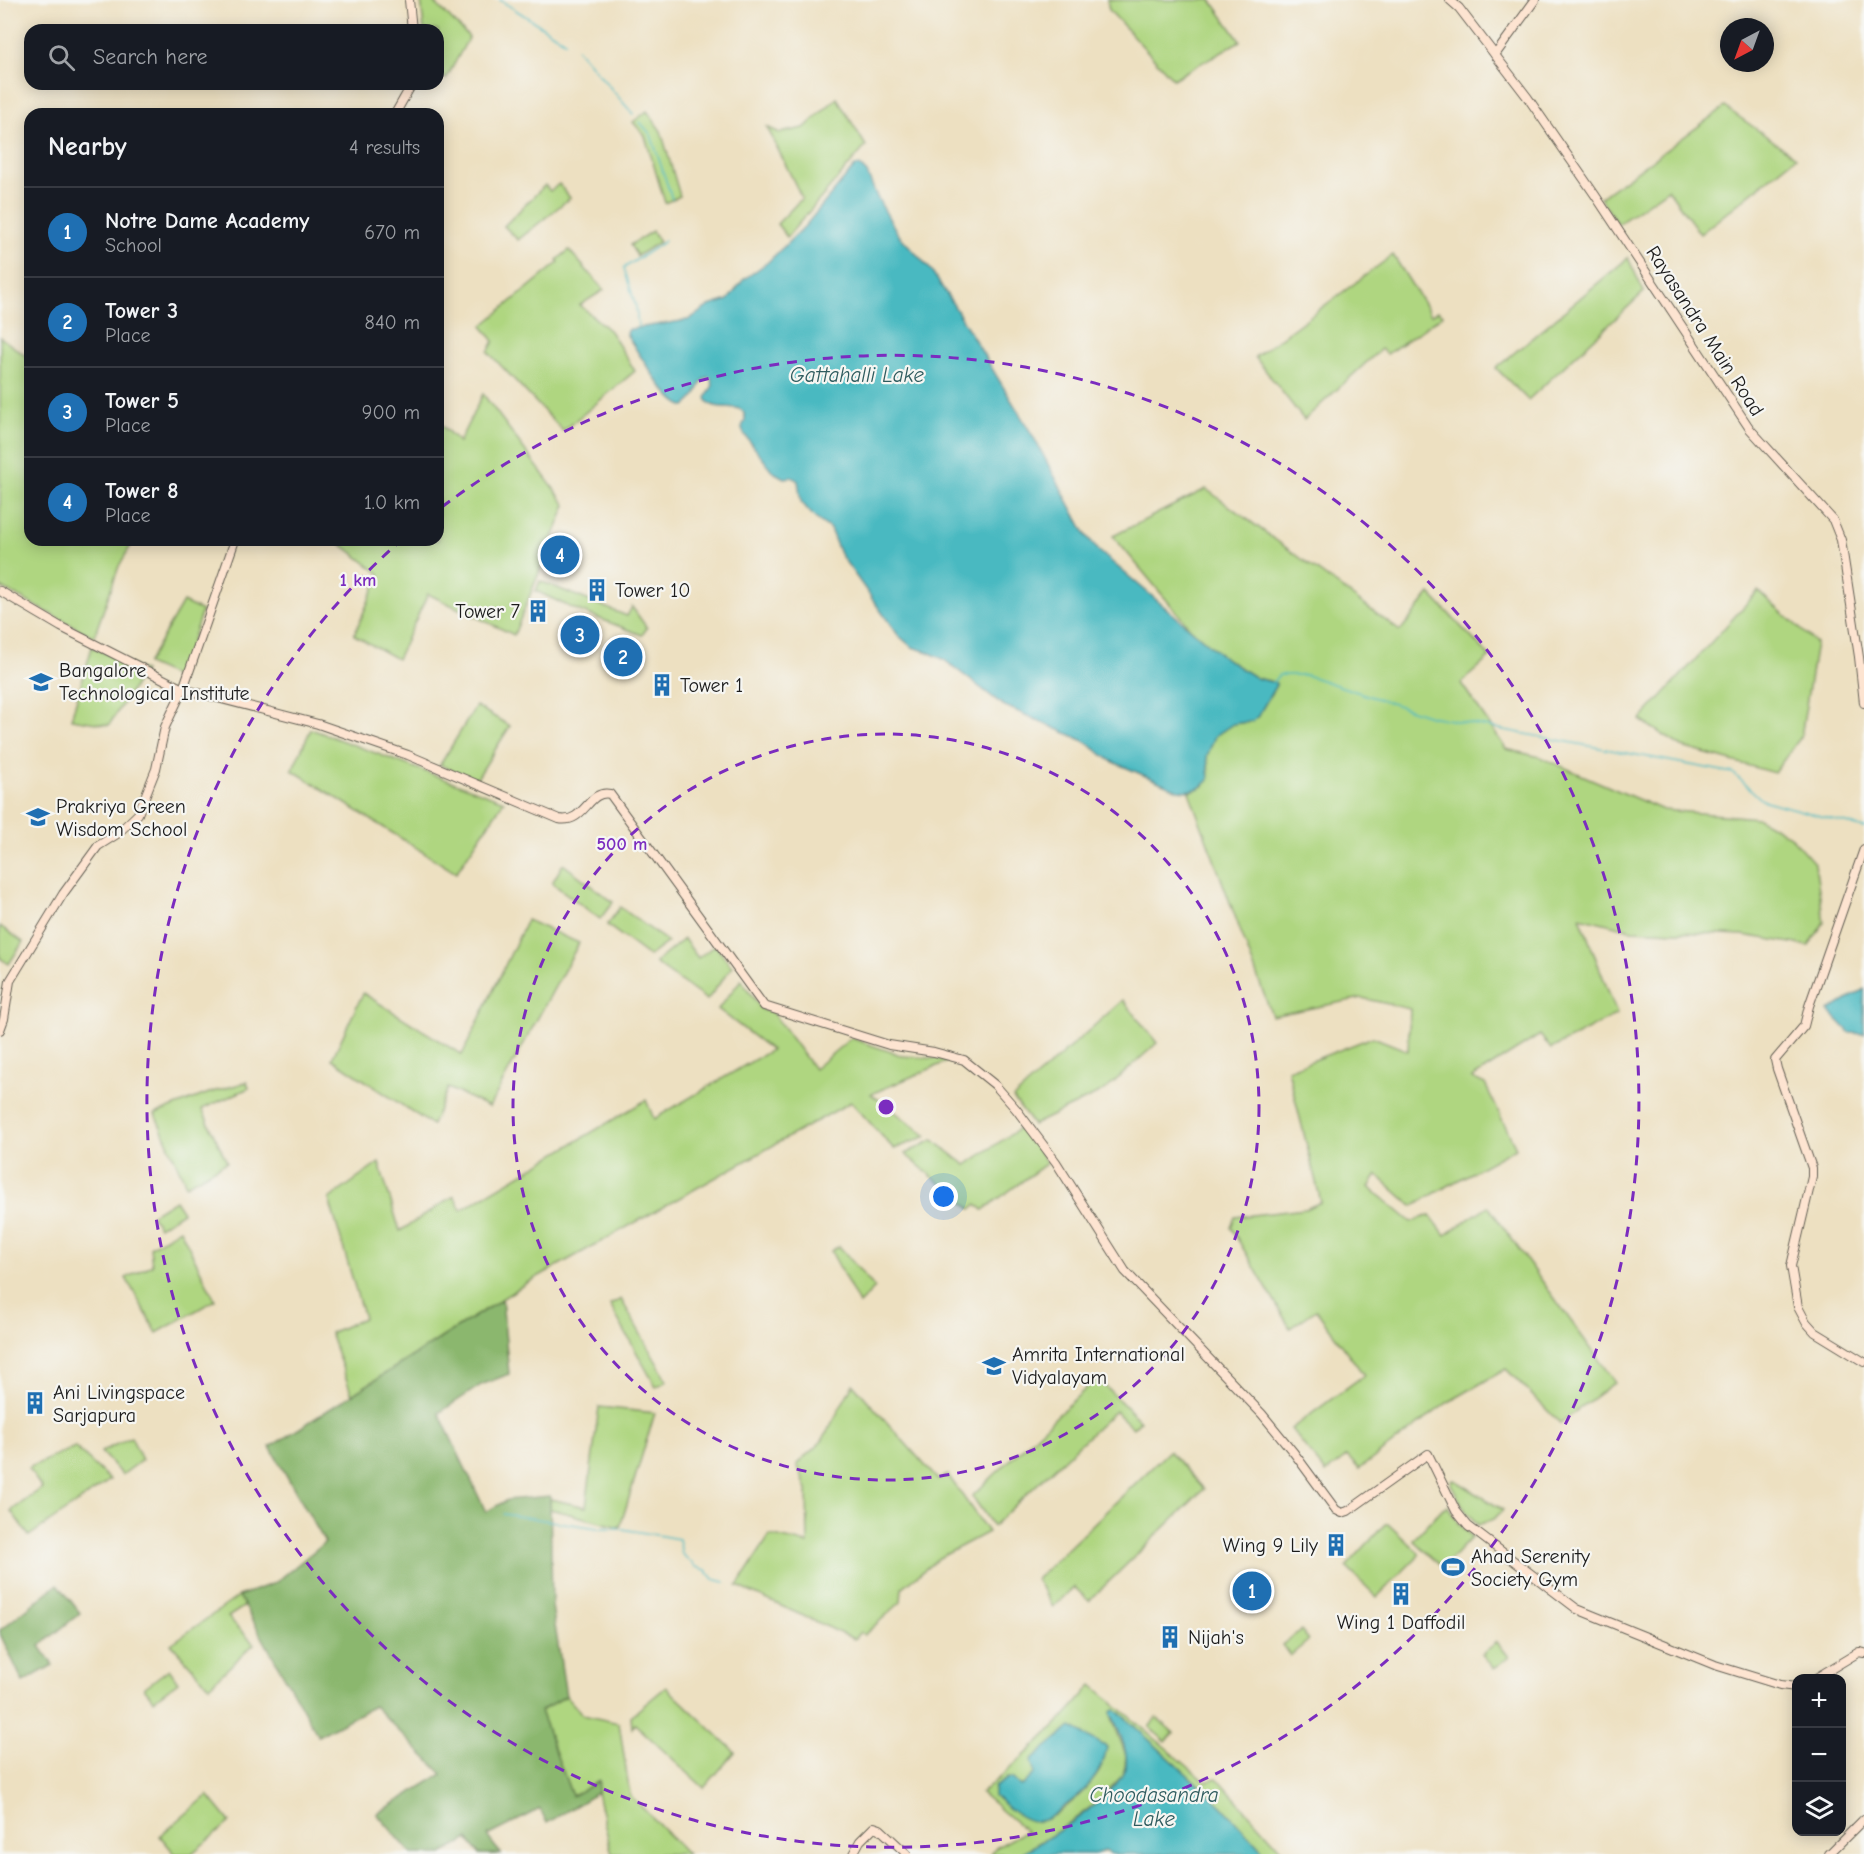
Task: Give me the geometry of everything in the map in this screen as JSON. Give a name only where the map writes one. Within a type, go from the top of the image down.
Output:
[{"type":"street","points":[[409,0],[411,24]]},
{"type":"street","name":"Rayasandra Main Road","points":[[1450,0],[1459,8],[1528,98],[1750,429],[1833,520],[1841,540],[1864,703]]},
{"type":"street","points":[[1495,56],[1535,0]]},
{"type":"street","points":[[399,108],[409,90]]},
{"type":"street","points":[[0,1030],[10,981],[63,894],[98,846],[117,834],[138,814],[156,770],[165,727],[183,689],[233,546]]},
{"type":"street","points":[[0,591],[61,627],[183,689],[318,724],[408,755],[559,819],[568,821],[576,817],[598,795],[604,792],[610,794],[764,1006],[889,1045],[934,1052],[964,1060],[995,1085],[1016,1108],[1056,1162],[1125,1271],[1262,1414],[1336,1510],[1342,1513],[1348,1511],[1428,1454],[1456,1511],[1468,1527],[1577,1609],[1715,1665],[1780,1685],[1792,1686]]},
{"type":"street","points":[[1864,849],[1804,1026],[1775,1060],[1812,1168],[1812,1177],[1791,1266],[1798,1307],[1806,1322],[1815,1332],[1864,1362]]},
{"type":"street","points":[[1823,1674],[1859,1652],[1864,1653]]},
{"type":"street","points":[[1829,1854],[1864,1819]]},
{"type":"street","points":[[853,1854],[860,1841],[874,1827],[880,1829],[906,1854]]},
{"type":"green space","points":[[421,0],[432,0],[469,37],[446,79],[444,77],[444,24],[423,24]]},
{"type":"green space","points":[[1107,0],[1211,0],[1240,41],[1173,79],[1109,10]]},
{"type":"green space","points":[[837,98],[866,146],[787,237],[777,224],[802,198],[767,127],[780,133],[804,128]]},
{"type":"green space","points":[[1725,107],[1796,157],[1700,234],[1668,189],[1618,224],[1600,198]]},
{"type":"green space","points":[[647,111],[661,131],[680,196],[665,203],[645,136],[633,122]]},
{"type":"green space","points":[[559,184],[570,198],[518,240],[504,226],[545,185],[550,191]]},
{"type":"green space","points":[[652,231],[659,242],[637,256],[630,245]]},
{"type":"green space","points":[[569,250],[604,290],[580,305],[610,331],[635,371],[563,431],[488,352],[494,341],[482,326],[559,262],[557,260]]},
{"type":"green space","points":[[1393,255],[1431,315],[1438,311],[1443,315],[1387,354],[1381,349],[1304,420],[1255,357]]},
{"type":"green space","points":[[1628,258],[1644,292],[1528,400],[1496,368]]},
{"type":"green space","points":[[0,337],[24,355],[24,546],[131,546],[119,566],[94,637],[0,587]]},
{"type":"green space","points":[[483,394],[566,505],[514,635],[428,594],[397,659],[354,635],[380,574],[344,546],[444,546],[444,428],[459,442]]},
{"type":"green space","points":[[1206,489],[1400,631],[1430,594],[1490,657],[1461,683],[1506,749],[1540,757],[1663,810],[1758,818],[1790,836],[1815,864],[1824,922],[1809,946],[1743,935],[1632,930],[1580,917],[1617,1014],[1551,1049],[1540,1035],[1472,1078],[1485,1084],[1516,1148],[1412,1206],[1377,1175],[1369,1187],[1411,1222],[1430,1215],[1445,1235],[1488,1206],[1615,1382],[1560,1423],[1506,1369],[1447,1403],[1359,1469],[1347,1456],[1326,1473],[1291,1429],[1364,1375],[1316,1310],[1290,1328],[1231,1228],[1235,1217],[1305,1209],[1321,1202],[1288,1070],[1373,1037],[1408,1051],[1410,1009],[1362,998],[1272,1016],[1189,792],[1204,786],[1209,773],[1207,756],[1215,736],[1233,724],[1253,721],[1276,685],[1256,678],[1226,659],[1190,628],[1113,536]]},
{"type":"green space","points":[[540,581],[627,616],[632,607],[647,628],[642,635],[572,608],[536,591]]},
{"type":"green space","points":[[1758,591],[1816,643],[1801,737],[1774,773],[1682,747],[1640,720]]},
{"type":"green space","points":[[183,602],[202,611],[180,675],[176,677],[147,664]]},
{"type":"green space","points":[[92,647],[144,671],[109,725],[71,719]]},
{"type":"green space","points":[[476,706],[510,726],[476,780],[440,765]]},
{"type":"green space","points":[[311,729],[504,801],[456,873],[292,770]]},
{"type":"green space","points":[[563,864],[613,902],[600,919],[552,883]]},
{"type":"green space","points":[[620,907],[668,942],[649,956],[607,925]]},
{"type":"green space","points":[[527,920],[579,943],[489,1107],[448,1088],[432,1125],[332,1059],[363,993],[462,1055]]},
{"type":"green space","points":[[0,926],[23,942],[9,964],[0,958]]},
{"type":"green space","points":[[684,939],[698,958],[715,945],[732,967],[707,1000],[655,963]]},
{"type":"green space","points":[[741,980],[762,1010],[772,1012],[814,1069],[851,1038],[903,1056],[951,1060],[871,1094],[927,1136],[894,1149],[851,1102],[525,1284],[352,1395],[330,1333],[364,1318],[329,1199],[379,1163],[400,1231],[454,1196],[461,1210],[646,1100],[654,1119],[771,1050],[718,1009]]},
{"type":"green space","points":[[1123,1000],[1157,1043],[1105,1090],[1033,1125],[1013,1098]]},
{"type":"green space","points":[[247,1082],[249,1088],[202,1109],[227,1162],[186,1185],[155,1114],[209,1093]]},
{"type":"green space","points":[[1023,1126],[1047,1163],[983,1210],[977,1204],[971,1209],[905,1154],[933,1140],[966,1165]]},
{"type":"green space","points":[[175,1200],[183,1212],[159,1227],[151,1215]]},
{"type":"green space","points":[[180,1229],[215,1300],[157,1333],[126,1278],[152,1265],[150,1247]]},
{"type":"green space","points":[[839,1246],[875,1288],[859,1304],[831,1251]]},
{"type":"green space","points":[[502,1299],[509,1374],[481,1385],[439,1413],[486,1512],[507,1500],[550,1496],[552,1606],[566,1696],[540,1711],[572,1796],[599,1781],[597,1793],[547,1823],[540,1809],[487,1836],[501,1854],[479,1854],[468,1839],[442,1854],[412,1854],[377,1814],[442,1774],[374,1706],[318,1736],[239,1596],[275,1583],[325,1542],[270,1447]]},
{"type":"green space","points":[[621,1299],[667,1381],[656,1387],[610,1305]]},
{"type":"green space","points":[[1097,1378],[1140,1421],[1133,1428],[1115,1411],[993,1526],[972,1496]]},
{"type":"green space","points":[[853,1384],[938,1480],[948,1475],[988,1532],[939,1558],[902,1588],[901,1602],[864,1635],[860,1632],[854,1639],[737,1586],[770,1535],[808,1544],[807,1490],[797,1464],[822,1441]]},
{"type":"green space","points":[[599,1407],[655,1413],[620,1527],[550,1509],[550,1499],[586,1507]]},
{"type":"green space","points":[[131,1437],[142,1460],[122,1475],[101,1452]]},
{"type":"green space","points":[[75,1447],[110,1480],[29,1536],[11,1511],[42,1488],[28,1468]]},
{"type":"green space","points":[[1169,1451],[1204,1489],[1089,1601],[1074,1587],[1053,1607],[1036,1579]]},
{"type":"green space","points":[[1452,1480],[1503,1510],[1494,1519],[1478,1525],[1465,1510],[1451,1484]]},
{"type":"green space","points":[[1448,1506],[1458,1523],[1472,1537],[1443,1568],[1413,1540],[1443,1508]]},
{"type":"green space","points":[[1385,1524],[1388,1524],[1419,1555],[1377,1597],[1346,1567]]},
{"type":"green space","points":[[58,1584],[80,1613],[40,1646],[53,1665],[23,1682],[0,1630]]},
{"type":"green space","points":[[239,1596],[245,1606],[228,1617],[254,1644],[209,1686],[171,1644]]},
{"type":"green space","points":[[1301,1630],[1309,1640],[1290,1656],[1282,1645]]},
{"type":"green space","points":[[1497,1642],[1509,1657],[1494,1669],[1482,1654]]},
{"type":"green space","points":[[169,1669],[178,1682],[154,1700],[144,1688]]},
{"type":"green space","points":[[1092,1685],[1205,1781],[1217,1778],[1285,1854],[1265,1854],[1222,1806],[1115,1709],[1112,1718],[1126,1755],[1122,1776],[1096,1803],[1054,1834],[1019,1854],[991,1854],[995,1848],[1026,1831],[981,1793],[1039,1742]],"holes":[[[1035,1768],[1100,1770],[1090,1784],[1068,1805],[1053,1816],[1038,1821],[1027,1819],[1008,1778],[1022,1786],[1035,1775]]]},
{"type":"green space","points":[[666,1687],[735,1752],[704,1788],[635,1724],[632,1728],[631,1716]]},
{"type":"green space","points":[[566,1696],[583,1715],[619,1723],[630,1795],[687,1854],[612,1854],[597,1793],[599,1782],[572,1796],[540,1711]]},
{"type":"green space","points":[[1157,1718],[1174,1733],[1166,1742],[1149,1727]]},
{"type":"green space","points":[[208,1795],[230,1822],[191,1854],[175,1854],[160,1836]]},
{"type":"water","name":"Gattahalli Lake","points":[[855,166],[860,166],[867,173],[877,197],[898,234],[931,270],[953,304],[1033,436],[1086,535],[1099,551],[1226,659],[1256,678],[1276,683],[1253,721],[1233,724],[1215,736],[1207,756],[1209,780],[1199,788],[1178,790],[1111,761],[1084,741],[1003,705],[943,659],[912,647],[898,635],[840,554],[830,529],[815,518],[801,502],[798,481],[792,477],[784,478],[773,472],[744,434],[742,428],[745,420],[744,413],[740,409],[715,406],[709,403],[706,398],[713,385],[711,378],[708,377],[702,382],[690,402],[685,406],[679,404],[662,388],[627,335],[630,329],[688,320],[709,306],[728,300],[743,280],[768,262],[805,226]]},
{"type":"water","points":[[1864,989],[1864,1034],[1850,1033],[1829,1011]]},
{"type":"water","name":"Choodasandra Lake","points":[[1115,1709],[1222,1806],[1265,1854],[1112,1854],[1105,1851],[1094,1854],[1019,1854],[1081,1815],[1112,1789],[1122,1776],[1126,1764],[1126,1753],[1111,1715]]},
{"type":"water","name":"Choodasandra Lake","points":[[1071,1727],[1107,1747],[1097,1775],[1078,1796],[1049,1818],[1037,1821],[1028,1820],[994,1796],[994,1787],[1008,1778],[1013,1779],[1020,1786],[1023,1785],[1035,1773],[1032,1759]]},
{"type":"waterway","points":[[500,0],[566,42]]},
{"type":"waterway","points":[[577,49],[633,114]]},
{"type":"waterway","points":[[640,122],[651,135],[672,199]]},
{"type":"waterway","points":[[638,327],[636,307],[624,268],[665,241]]},
{"type":"waterway","points":[[1272,683],[1279,675],[1306,675],[1430,716],[1733,773],[1762,800],[1864,828]]},
{"type":"waterway","points":[[503,1514],[598,1528],[617,1528],[679,1539],[682,1554],[696,1567],[706,1570],[713,1579],[725,1582]]},
{"type":"place","name":"Tower 8","points":[[560,555]]},
{"type":"place","name":"Tower 10","points":[[597,590]]},
{"type":"place","name":"Tower 7","points":[[538,611]]},
{"type":"place","name":"Tower 5","points":[[580,635]]},
{"type":"place","name":"Tower 3","points":[[623,657]]},
{"type":"place","name":"Bangalore Technological Institute","points":[[41,682]]},
{"type":"place","name":"Tower 1","points":[[662,685]]},
{"type":"place","name":"Prakriya Green Wisdom School","points":[[38,817]]},
{"type":"place","name":"Amrita International Vidyalayam","points":[[994,1366]]},
{"type":"place","name":"Ani Livingspace Sarjapura","points":[[35,1403]]},
{"type":"place","name":"Wing 9 Lily","points":[[1336,1545]]},
{"type":"place","name":"Ahad Serenity Society Gym","points":[[1453,1567]]},
{"type":"place","name":"Notre Dame Academy","points":[[1252,1591]]},
{"type":"place","name":"Wing 1 Daffodil","points":[[1401,1594]]},
{"type":"place","name":"Nijah's","points":[[1170,1637]]}]
